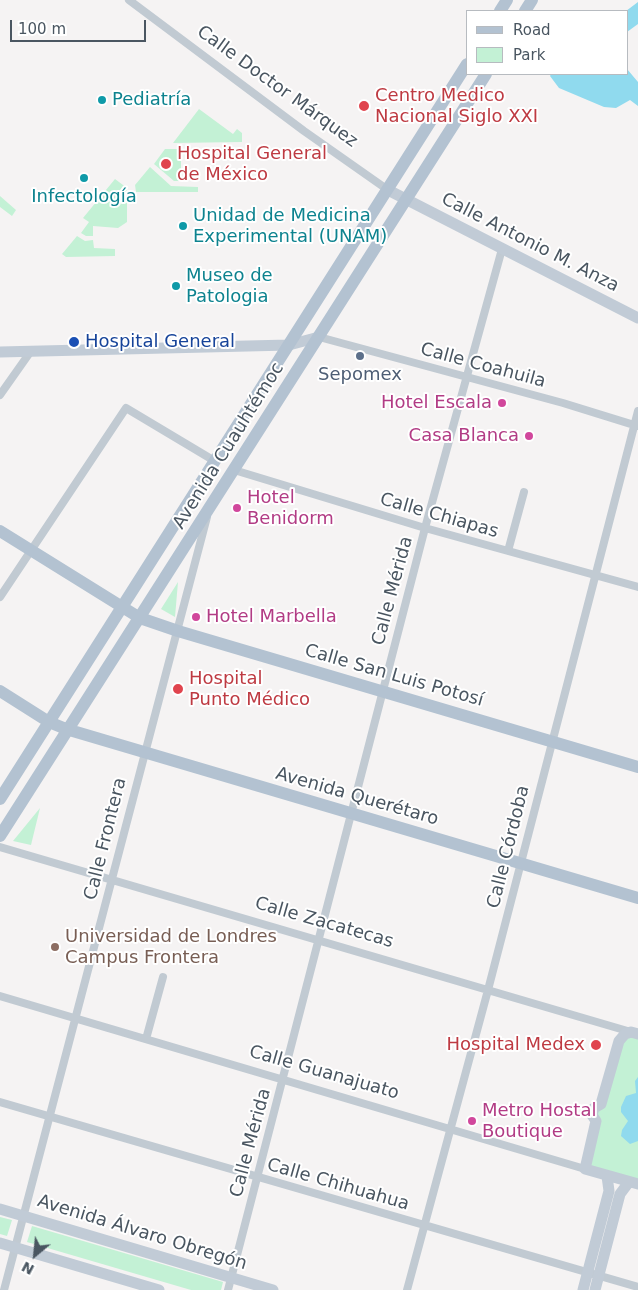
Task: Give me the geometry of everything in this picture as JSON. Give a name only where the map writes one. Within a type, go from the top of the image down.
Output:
[{"type":"main road","name":"Avenida Cuauhtémoc","points":[[0,799],[213,460],[388,190],[466,66]]},
{"type":"main road","name":"Avenida Cuauhtémoc","points":[[0,836],[66,730],[208,513],[485,75]]},
{"type":"main road","name":"Calle San Luis Potosí","points":[[0,531],[140,618],[178,631],[638,767]]},
{"type":"main road","name":"Avenida Querétaro","points":[[0,691],[49,722],[66,730],[638,898]]},
{"type":"street","name":"Calle Doctor Márquez","points":[[130,0],[304,131],[388,190],[406,199]]},
{"type":"street","name":"Calle Antonio M. Anza","points":[[406,199],[638,318]]},
{"type":"street","name":"Calle Mérida","points":[[228,1290],[284,1080],[382,691],[502,249]]},
{"type":"street","points":[[0,352],[288,345],[319,337]]},
{"type":"street","name":"Calle Coahuila","points":[[319,337],[636,426]]},
{"type":"street","points":[[0,395],[31,351]]},
{"type":"street","points":[[0,597],[126,408],[213,460]]},
{"type":"street","name":"Calle Córdoba","points":[[408,1290],[488,990],[551,741],[636,426],[638,410]]},
{"type":"street","name":"Calle Chiapas","points":[[234,470],[425,528],[638,586]]},
{"type":"street","points":[[508,551],[524,492]]},
{"type":"street","name":"Calle Frontera","points":[[4,1290],[208,513]]},
{"type":"street","name":"Calle Zacatecas","points":[[0,847],[634,1033]]},
{"type":"street","points":[[146,1039],[163,977]]},
{"type":"street","name":"Calle Guanajuato","points":[[0,996],[634,1183]]},
{"type":"street","points":[[585,1169],[596,1121],[592,1115],[594,1108],[601,1104],[618,1042],[625,1034],[634,1033]]},
{"type":"street","name":"Calle Chihuahua","points":[[0,1102],[638,1288]]},
{"type":"street","points":[[595,1290],[592,1275],[609,1191],[607,1176]]},
{"type":"street","points":[[582,1290],[592,1275],[620,1194],[634,1183]]},
{"type":"street","name":"Avenida Álvaro Obregón","points":[[0,1209],[273,1290]]},
{"type":"street","points":[[0,1243],[159,1290]]},
{"type":"green space","points":[[199,109],[233,134],[237,129],[242,133],[242,142],[173,143]]},
{"type":"green space","points":[[165,149],[181,149],[181,181],[174,181],[154,164]]},
{"type":"green space","points":[[150,167],[171,186],[198,187],[198,192],[136,192],[135,185]]},
{"type":"green space","points":[[115,179],[127,188],[127,222],[118,228],[93,226],[93,236],[86,236],[81,233],[89,222],[83,218]]},
{"type":"green space","points":[[0,196],[16,210],[12,216],[0,207]]},
{"type":"green space","points":[[77,236],[85,241],[93,240],[94,248],[115,249],[115,256],[66,257],[62,254]]},
{"type":"green space","points":[[178,582],[175,617],[161,609]]},
{"type":"green space","points":[[40,808],[31,845],[13,841]]},
{"type":"green space","points":[[638,1034],[638,1184],[585,1169],[592,1115],[619,1041]]},
{"type":"green space","points":[[0,1217],[12,1220],[7,1236],[0,1234]]},
{"type":"green space","points":[[32,1226],[223,1282],[221,1290],[191,1290],[27,1242]]},
{"type":"water","points":[[638,2],[638,24],[628,31],[628,10]]},
{"type":"water","points":[[628,70],[638,82],[638,106],[630,100],[616,108],[604,107],[559,88],[550,76],[628,75]]},
{"type":"water","points":[[638,1077],[638,1141],[630,1144],[621,1136],[622,1130],[628,1121],[621,1112],[621,1107],[626,1096],[636,1093],[635,1081]]},
{"type":"place","name":"Pediatría","points":[[102,100]]},
{"type":"place","name":"Centro Medico Nacional Siglo XXI","points":[[364,106]]},
{"type":"place","name":"Hospital General de México","points":[[166,164]]},
{"type":"place","name":"Infectología","points":[[84,178]]},
{"type":"place","name":"Unidad de Medicina Experimental (UNAM)","points":[[183,226]]},
{"type":"place","name":"Museo de Patologia","points":[[176,286]]},
{"type":"place","name":"Hospital General","points":[[74,342]]},
{"type":"place","name":"Sepomex","points":[[360,356]]},
{"type":"place","name":"Hotel Escala","points":[[502,403]]},
{"type":"place","name":"Casa Blanca","points":[[529,436]]},
{"type":"place","name":"Hotel Benidorm","points":[[237,508]]},
{"type":"place","name":"Hotel Marbella","points":[[196,617]]},
{"type":"place","name":"Hospital Punto Médico","points":[[178,689]]},
{"type":"place","name":"Universidad de Londres Campus Frontera","points":[[55,947]]},
{"type":"place","name":"Hospital Medex","points":[[596,1045]]},
{"type":"place","name":"Metro Hostal Boutique","points":[[472,1121]]}]
